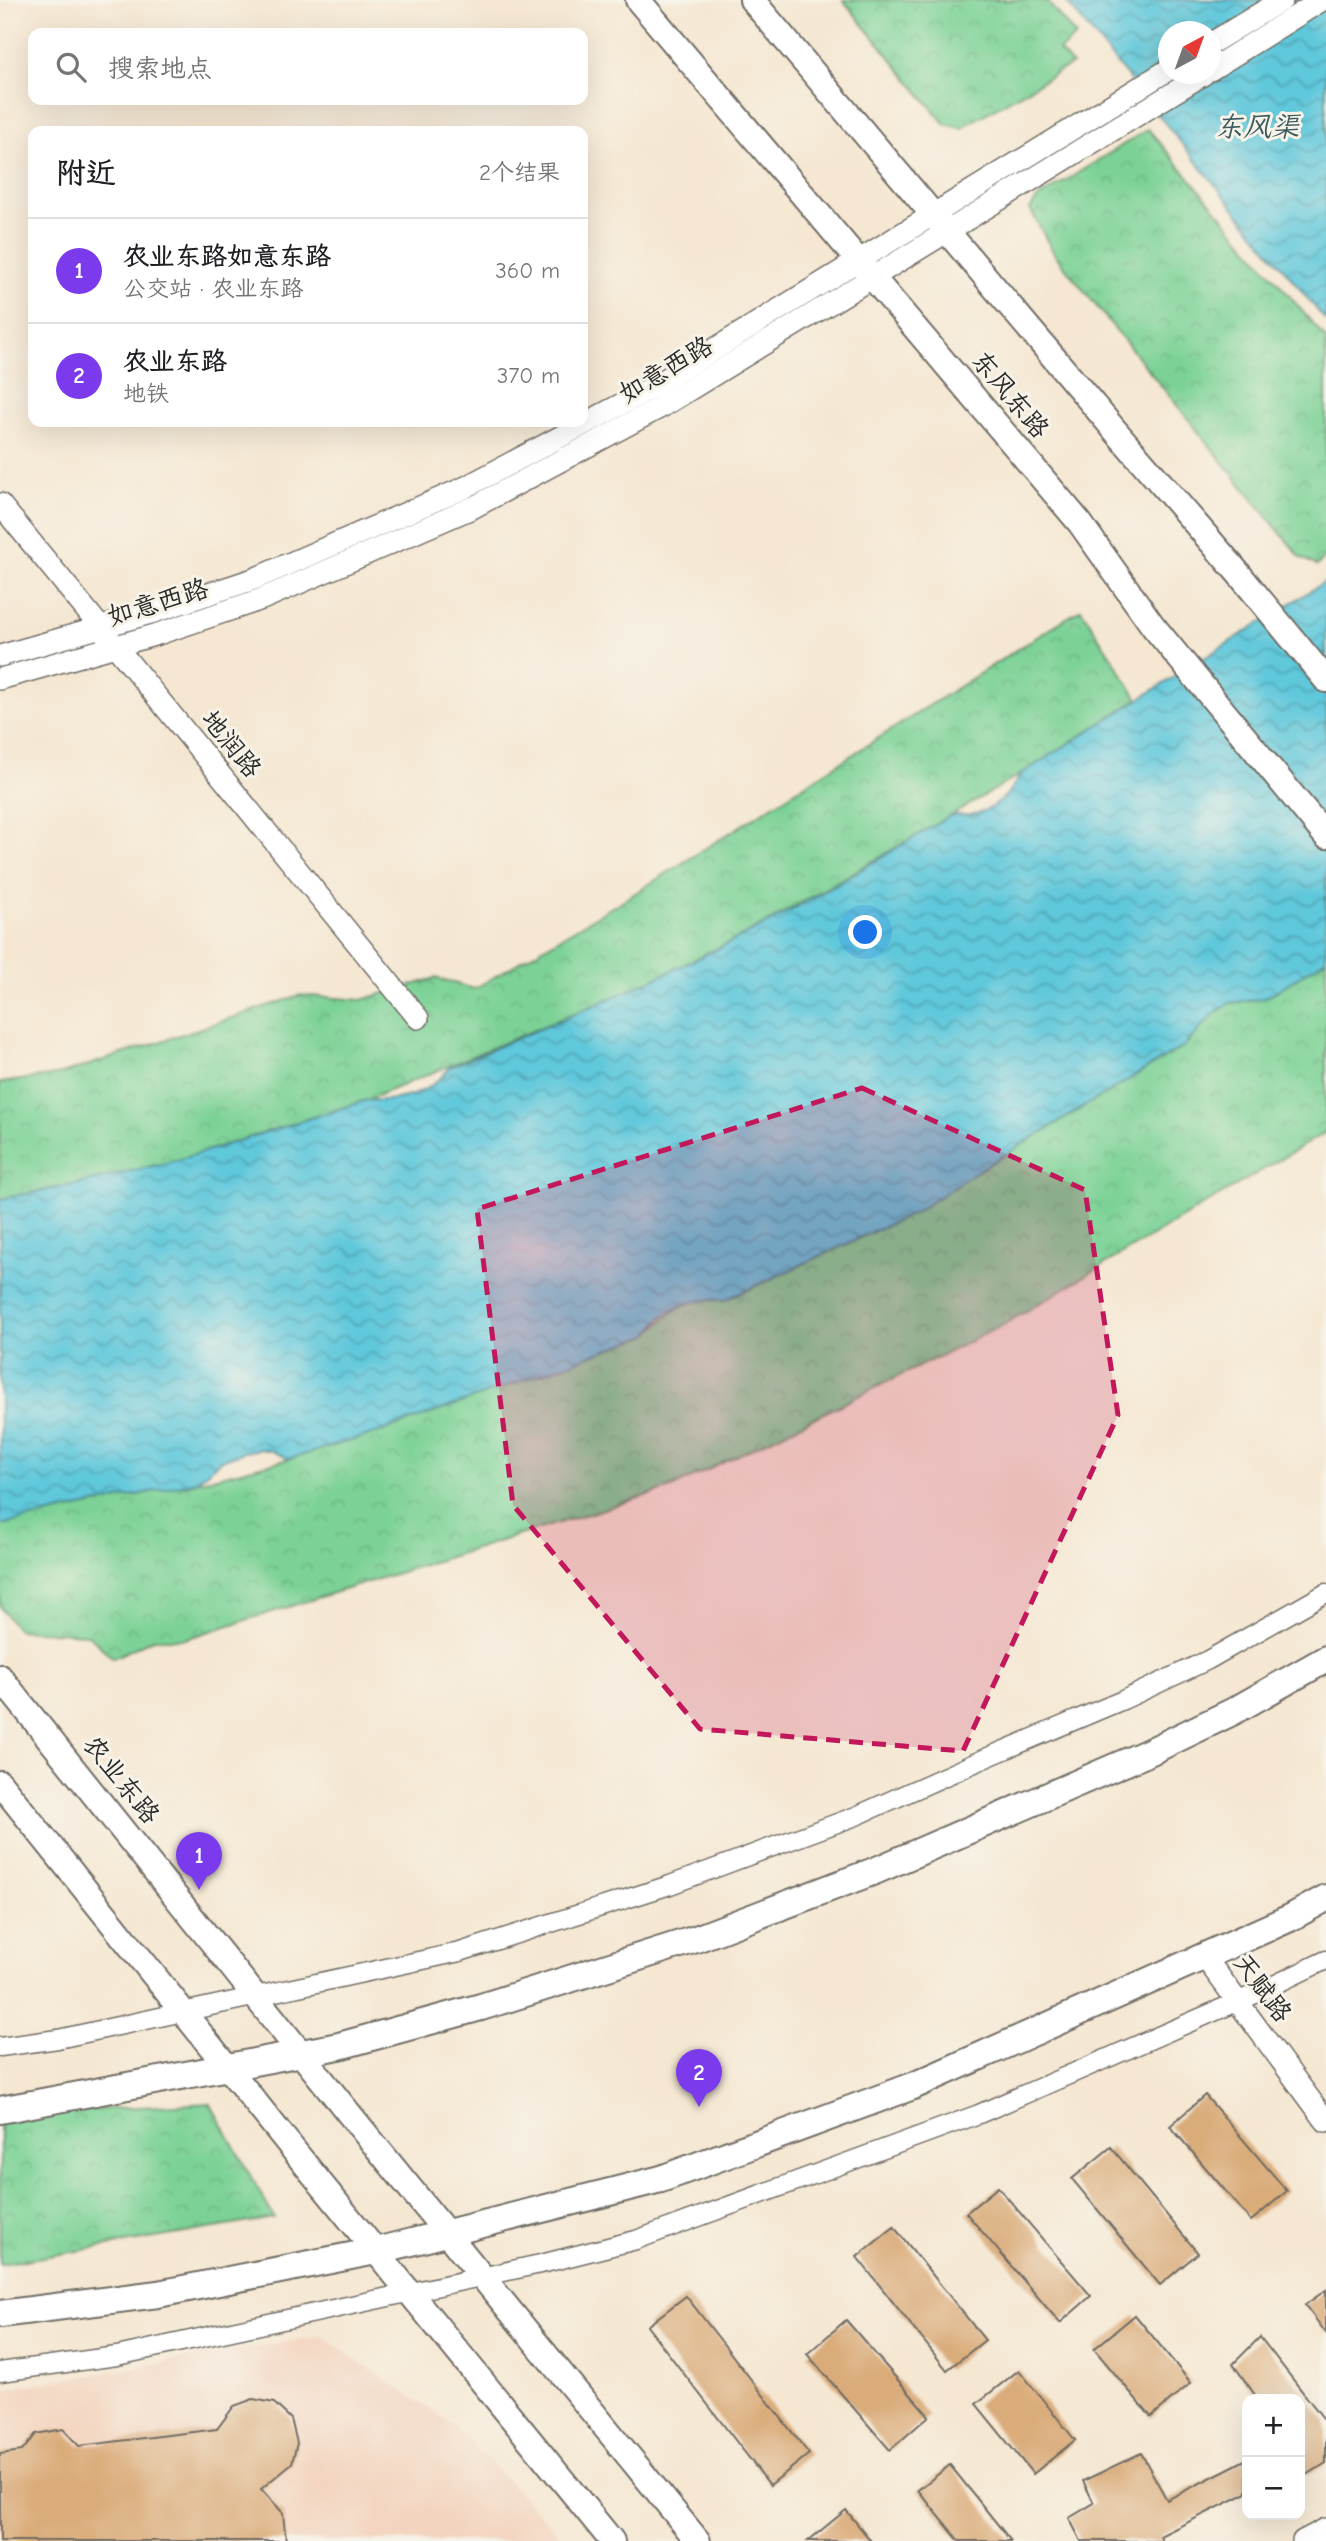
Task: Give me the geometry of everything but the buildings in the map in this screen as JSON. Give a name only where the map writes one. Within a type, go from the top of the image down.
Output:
[{"type":"main road","name":"东风东路","points":[[638,0],[1080,523],[1153,626],[1326,836]]},
{"type":"main road","points":[[752,0],[1113,428],[1240,574],[1326,680]]},
{"type":"main road","points":[[0,2110],[340,2046],[481,2007],[696,1939],[877,1870],[1147,1753],[1234,1711],[1326,1659]]},
{"type":"main road","name":"农业东路","points":[[0,1677],[301,2053],[698,2541]]},
{"type":"main road","points":[[0,1783],[612,2541]]},
{"type":"main road","points":[[0,2314],[158,2294],[376,2251],[673,2174],[913,2086],[1290,1918],[1326,1898]]},
{"type":"street","points":[[1221,37],[1282,0]]},
{"type":"street","points":[[1221,62],[1322,0]]},
{"type":"street","name":"如意西路","points":[[588,422],[865,269],[940,223],[1158,76]]},
{"type":"street","name":"如意西路","points":[[940,223],[1124,124],[1188,84]]},
{"type":"street","name":"如意西路","points":[[0,679],[116,646],[262,599],[474,507],[661,407],[865,269]]},
{"type":"street","name":"如意西路","points":[[0,656],[101,628],[254,579],[464,488],[579,427]]},
{"type":"street","name":"地润路","points":[[0,505],[418,1018]]},
{"type":"street","points":[[0,2047],[58,2039],[460,1952],[670,1885],[856,1816],[1123,1700],[1208,1660],[1326,1593]]},
{"type":"street","name":"天赋路","points":[[1204,1956],[1326,2121]]},
{"type":"street","points":[[0,2372],[117,2356],[482,2277],[636,2240],[979,2114],[1326,1960]]},
{"type":"street","points":[[1303,2541],[1326,2529]]},
{"type":"highlighted area","points":[[862,1088],[1085,1190],[1118,1415],[963,1751],[700,1729],[513,1505],[477,1209]]},
{"type":"shaded area","points":[[322,2336],[456,2427],[565,2541],[0,2541],[0,2390]]},
{"type":"green space","points":[[843,0],[1046,0],[1076,36],[1059,51],[1072,64],[961,128],[945,124]]},
{"type":"green space","points":[[1148,129],[1326,339],[1326,556],[1317,566],[1300,557],[1055,255],[1030,209],[1038,198]]},
{"type":"green space","points":[[1081,609],[1138,699],[1021,774],[752,931],[656,979],[367,1100],[181,1159],[78,1184],[0,1199],[0,1083],[62,1074],[301,995],[361,1000],[436,978],[474,989],[637,892]]},
{"type":"green space","points":[[1326,959],[1326,1132],[1001,1326],[671,1488],[185,1639],[153,1639],[113,1658],[87,1634],[18,1630],[0,1607],[0,1524],[289,1459],[648,1335],[681,1306],[699,1301],[725,1300],[916,1212],[971,1175],[1184,1046],[1215,1013],[1230,1003],[1265,998]]},
{"type":"green space","points":[[210,2103],[274,2218],[0,2264],[0,2115]]},
{"type":"water","name":"东风渠","points":[[1065,0],[1326,0],[1326,321]]},
{"type":"water","points":[[1326,581],[1326,959],[1265,998],[1230,1003],[1215,1013],[1184,1046],[971,1175],[916,1212],[725,1300],[700,1301],[676,1307],[662,1317],[648,1335],[383,1431],[289,1459],[273,1451],[260,1449],[244,1452],[221,1460],[196,1482],[0,1525],[0,1199],[78,1184],[181,1159],[367,1100],[391,1100],[413,1095],[433,1084],[450,1067],[564,1019],[751,932],[948,817],[986,810],[1006,795],[1021,774]]},
{"type":"place","name":"农业东路如意东路","points":[[199,1890]]},
{"type":"place","name":"农业东路","points":[[699,2107]]}]
